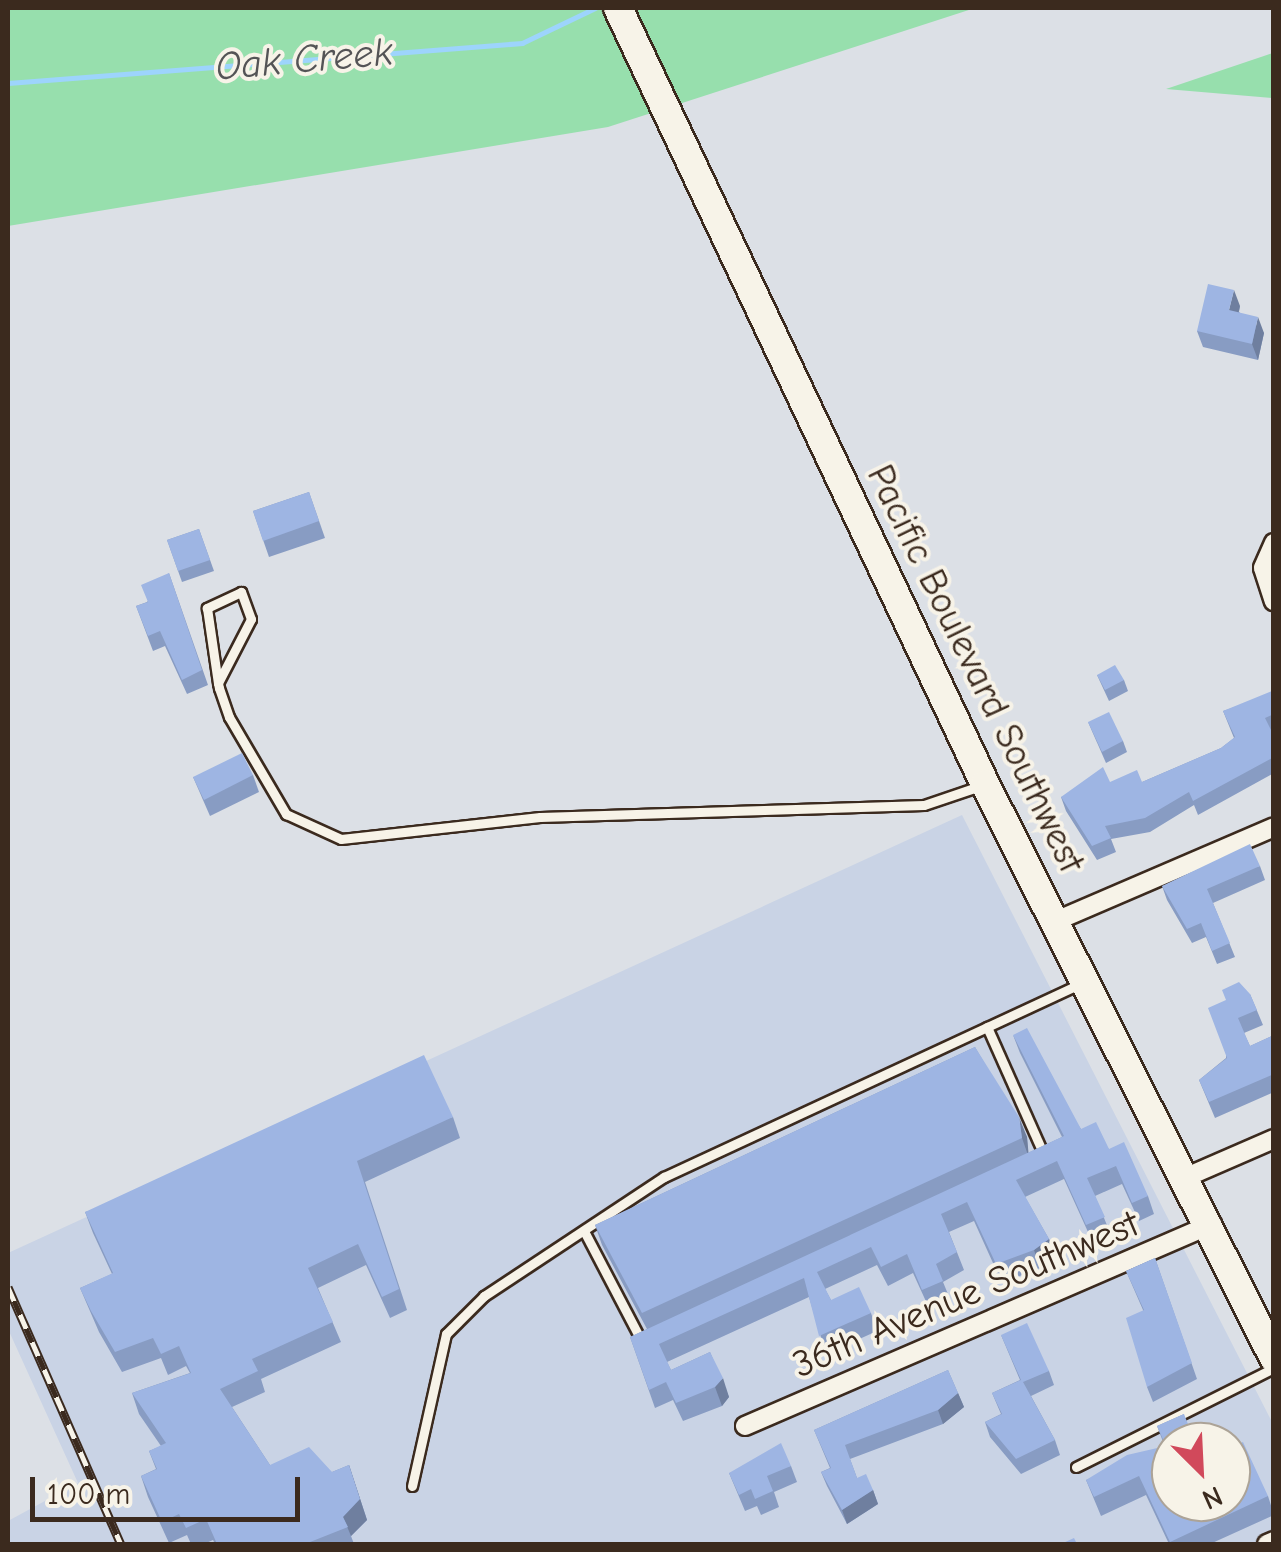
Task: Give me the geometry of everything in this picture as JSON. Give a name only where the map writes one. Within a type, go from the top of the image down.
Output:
[{"type":"main road","name":"Pacific Boulevard Southwest","points":[[618,8],[985,784],[1189,1176],[1274,1358]]},
{"type":"street","points":[[1274,543],[1263,568],[1274,601]]},
{"type":"street","points":[[1056,920],[1274,827]]},
{"type":"street","points":[[1189,1176],[1274,1139]]},
{"type":"street","name":"36th Avenue Southwest","points":[[745,1426],[1212,1224]]},
{"type":"lane","points":[[218,683],[251,619],[241,592],[207,608],[218,683],[286,814],[341,839],[540,817],[924,805],[985,784]]},
{"type":"lane","points":[[412,1486],[446,1334],[484,1296],[664,1178],[1090,980]]},
{"type":"lane","points":[[988,1026],[1046,1142],[1034,1164]]},
{"type":"lane","points":[[584,1231],[632,1334],[639,1342],[667,1334]]},
{"type":"lane","points":[[1076,1467],[1274,1368]]},
{"type":"shaded area","points":[[962,815],[1273,1424],[1273,1544],[8,1544],[8,1521],[78,1483],[8,1329],[8,1253]]},
{"type":"green space","points":[[8,8],[975,8],[608,127],[8,226]]},
{"type":"green space","points":[[1273,53],[1273,98],[1166,89]]},
{"type":"building","points":[[1208,284],[1234,290],[1229,310],[1258,317],[1252,344],[1197,331]]},
{"type":"building","points":[[309,492],[319,521],[263,541],[253,511]]},
{"type":"building","points":[[199,529],[210,560],[178,571],[167,540]]},
{"type":"building","points":[[169,573],[202,670],[182,680],[160,631],[148,636],[136,606],[148,602],[141,585]]},
{"type":"building","points":[[1115,665],[1124,680],[1105,690],[1097,675]]},
{"type":"building","points":[[1272,691],[1274,714],[1265,718],[1274,736],[1274,757],[1193,801],[1189,792],[1145,818],[1105,826],[1111,838],[1092,846],[1061,797],[1103,767],[1110,782],[1137,770],[1142,782],[1221,748],[1235,737],[1223,711]]},
{"type":"building","points":[[1109,712],[1123,741],[1102,752],[1088,722]]},
{"type":"building","points":[[242,753],[253,775],[204,800],[193,777]]},
{"type":"building","points":[[1250,844],[1260,866],[1207,889],[1230,943],[1212,951],[1201,923],[1187,929],[1162,886]]},
{"type":"building","points":[[1239,982],[1257,1010],[1238,1018],[1250,1046],[1274,1035],[1274,1074],[1209,1102],[1199,1080],[1227,1058],[1208,1008],[1226,1000],[1222,990]]},
{"type":"building","points":[[1027,1028],[1081,1129],[1096,1122],[1109,1149],[1124,1142],[1148,1196],[1132,1203],[1116,1166],[1087,1178],[1105,1217],[1086,1225],[1057,1161],[1016,1180],[1049,1239],[1034,1250],[996,1264],[967,1202],[941,1214],[957,1252],[936,1264],[943,1281],[922,1290],[907,1254],[881,1267],[871,1247],[817,1272],[831,1300],[859,1287],[871,1313],[819,1336],[804,1278],[659,1344],[671,1370],[710,1352],[723,1378],[715,1387],[676,1403],[666,1382],[649,1390],[630,1337],[1064,1136],[1013,1035]]},
{"type":"building","points":[[975,1047],[1019,1117],[1022,1138],[642,1313],[595,1225]]},
{"type":"building","points":[[424,1055],[453,1117],[357,1161],[399,1289],[382,1297],[358,1244],[308,1268],[333,1322],[252,1359],[258,1371],[220,1389],[270,1465],[309,1447],[332,1472],[349,1465],[360,1499],[343,1517],[348,1527],[305,1544],[217,1544],[206,1519],[186,1528],[179,1514],[162,1522],[141,1476],[157,1469],[149,1451],[166,1443],[132,1393],[191,1373],[179,1346],[161,1354],[153,1338],[115,1352],[80,1288],[113,1273],[85,1212]]},
{"type":"building","points":[[1155,1258],[1192,1363],[1147,1387],[1126,1318],[1144,1310],[1126,1271]]},
{"type":"building","points":[[1027,1323],[1049,1371],[1023,1382],[1055,1440],[1016,1459],[985,1422],[1002,1414],[992,1393],[1021,1380],[1001,1335]]},
{"type":"building","points":[[948,1370],[958,1393],[938,1410],[845,1445],[857,1478],[866,1474],[873,1490],[842,1510],[821,1472],[831,1468],[814,1430]]},
{"type":"building","points":[[1184,1414],[1187,1422],[1166,1422]]},
{"type":"building","points":[[781,1443],[791,1466],[767,1476],[773,1491],[755,1499],[751,1489],[739,1495],[729,1473]]},
{"type":"building","points":[[1151,1449],[1151,1502],[1139,1476],[1094,1497],[1086,1480],[1127,1455]]},
{"type":"building","points":[[1251,1459],[1268,1496],[1251,1504]]},
{"type":"building","points":[[1161,1522],[1213,1522],[1170,1542]]},
{"type":"waterway","name":"Oak Creek","points":[[8,83],[522,43],[595,8]]},
{"type":"railway","points":[[8,1287],[121,1544]]}]
